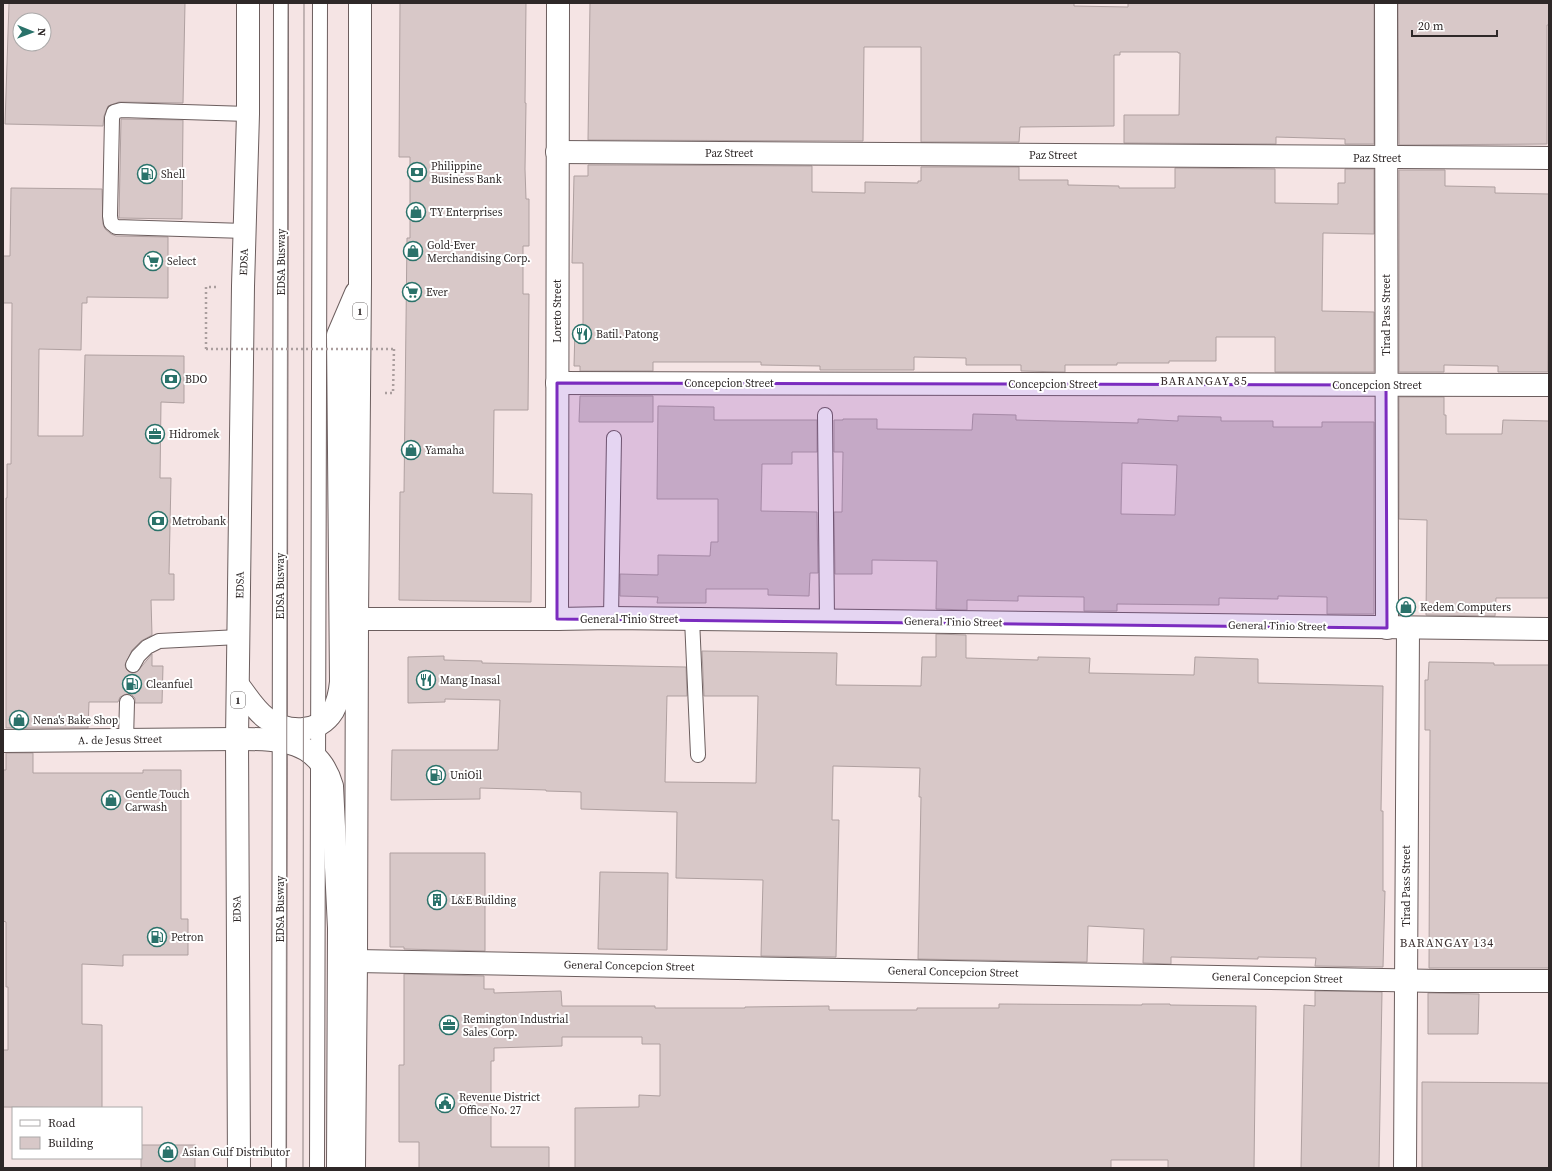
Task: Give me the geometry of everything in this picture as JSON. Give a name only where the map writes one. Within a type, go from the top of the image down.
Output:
[{"type":"main road","name":"EDSA","points":[[239,1168],[237,739],[243,286],[248,114],[248,3]]},
{"type":"main road","name":"1","points":[[354,1168],[360,283],[360,3]]},
{"type":"main road","name":"Loreto Street","points":[[557,620],[558,3]]},
{"type":"main road","name":"Tirad Pass Street","points":[[1386,3],[1386,385],[1397,628],[1406,980],[1405,1168]]},
{"type":"main road","name":"Paz Street","points":[[558,152],[1549,158]]},
{"type":"main road","points":[[280,733],[301,730],[318,725],[332,713],[338,702],[342,682],[338,334],[360,283]]},
{"type":"main road","name":"Concepcion Street","points":[[557,383],[1549,385]]},
{"type":"main road","name":"General Tinio Street","points":[[357,619],[557,620],[611,618],[1549,629]]},
{"type":"main road","points":[[238,685],[261,714],[280,733],[313,754],[326,770],[330,780],[334,800],[339,928],[338,1168]]},
{"type":"main road","name":"A. de Jesus Street","points":[[3,742],[237,739],[280,733]]},
{"type":"main road","name":"General Concepcion Street","points":[[356,961],[1406,980],[1549,981]]},
{"type":"lane","name":"EDSA Busway","points":[[279,1168],[281,3]]},
{"type":"lane","points":[[317,1168],[320,3]]},
{"type":"lane","points":[[245,231],[116,228],[111,223],[110,216],[112,118],[114,112],[121,110],[248,114]]},
{"type":"lane","points":[[825,415],[827,620]]},
{"type":"lane","points":[[611,618],[614,438]]},
{"type":"lane","points":[[692,619],[698,755]]},
{"type":"lane","points":[[133,666],[138,656],[147,648],[159,641],[239,637]]},
{"type":"lane","points":[[126,740],[127,702]]},
{"type":"path","points":[[206,287],[206,349],[394,349],[393,393]]},
{"type":"highlighted area","points":[[557,383],[1386,385],[1387,628],[557,619]]},
{"type":"building","points":[[9,3],[185,3],[183,103],[119,102],[108,106],[104,116],[103,126],[5,124]]},
{"type":"building","points":[[400,3],[526,3],[525,169],[526,199],[529,199],[529,246],[523,246],[523,294],[529,294],[528,410],[494,410],[493,493],[532,494],[531,602],[399,600],[400,492],[404,492],[407,238],[410,238],[410,157],[399,157]]},
{"type":"building","points":[[590,3],[1074,3],[1074,6],[1128,7],[1128,3],[1374,3],[1374,144],[1345,144],[1345,139],[1276,137],[1276,144],[1124,143],[1124,115],[1179,115],[1180,53],[1178,52],[1120,52],[1120,55],[1114,55],[1114,126],[1020,127],[1019,142],[921,142],[921,47],[864,47],[863,141],[588,140]]},
{"type":"building","points":[[1398,3],[1549,3],[1549,25],[1547,25],[1547,144],[1399,145]]},
{"type":"building","name":"Shell","points":[[121,119],[183,120],[182,219],[119,218]]},
{"type":"building","points":[[588,165],[812,166],[812,192],[865,193],[865,182],[918,183],[918,181],[921,181],[921,167],[1019,167],[1019,180],[1068,180],[1068,185],[1119,186],[1119,188],[1175,188],[1175,168],[1275,169],[1275,203],[1338,204],[1338,183],[1345,183],[1345,169],[1374,169],[1374,234],[1323,233],[1322,311],[1374,312],[1374,372],[1275,372],[1275,337],[1216,337],[1216,361],[1117,363],[1117,365],[1065,365],[1065,372],[1021,371],[1021,365],[966,365],[966,358],[914,357],[914,370],[820,370],[820,366],[761,365],[761,362],[653,362],[653,371],[580,371],[580,366],[574,366],[575,328],[583,328],[583,263],[572,263],[574,176],[588,176]]},
{"type":"building","points":[[1399,170],[1445,170],[1445,186],[1495,187],[1495,193],[1549,194],[1548,372],[1498,372],[1498,366],[1444,365],[1444,372],[1399,372]]},
{"type":"building","points":[[11,188],[102,189],[103,224],[105,229],[111,234],[116,236],[168,237],[168,298],[87,297],[87,303],[82,303],[81,350],[39,349],[38,436],[83,436],[85,355],[184,356],[184,403],[161,402],[160,478],[171,478],[169,574],[174,574],[174,600],[151,600],[152,635],[141,641],[132,650],[125,665],[129,672],[137,672],[152,654],[152,666],[163,666],[162,703],[135,703],[135,698],[132,695],[127,694],[120,697],[118,702],[89,702],[88,728],[6,728],[6,498],[7,464],[11,464],[12,303],[3,303],[3,256],[10,256]]},
{"type":"building","points":[[580,396],[653,396],[653,422],[579,422]]},
{"type":"building","points":[[1399,397],[1444,397],[1446,434],[1502,434],[1503,420],[1549,421],[1549,598],[1496,598],[1495,616],[1426,615],[1427,520],[1399,519]]},
{"type":"building","points":[[658,406],[714,407],[714,420],[817,420],[817,452],[792,452],[792,464],[762,464],[761,511],[817,512],[818,573],[810,573],[809,596],[768,595],[768,589],[706,589],[706,603],[657,603],[658,597],[620,596],[620,574],[658,575],[658,555],[710,556],[711,542],[718,542],[718,499],[657,499]]},
{"type":"building","points":[[973,414],[1016,415],[1016,420],[1138,423],[1138,419],[1178,421],[1178,416],[1221,417],[1221,421],[1273,421],[1273,427],[1322,427],[1322,422],[1374,422],[1374,614],[1327,614],[1327,597],[1278,596],[1278,599],[1219,598],[1219,605],[1117,604],[1117,611],[1084,611],[1084,597],[1018,596],[1018,601],[967,600],[967,610],[936,609],[937,561],[872,560],[872,574],[835,574],[834,512],[842,512],[843,452],[834,452],[834,420],[877,419],[877,429],[972,430]],"holes":[[[1122,463],[1177,465],[1175,515],[1121,514]]]},
{"type":"building","points":[[936,634],[966,635],[966,658],[1038,660],[1038,657],[1090,658],[1089,673],[1194,675],[1195,657],[1258,659],[1258,683],[1383,686],[1381,811],[1383,811],[1383,891],[1385,891],[1383,967],[1315,966],[1316,958],[1258,957],[1258,959],[1171,957],[1171,964],[1143,963],[1144,929],[1088,926],[1087,962],[918,959],[921,797],[919,797],[920,768],[833,766],[832,820],[839,820],[836,957],[761,956],[763,880],[676,878],[677,812],[581,809],[581,792],[546,790],[480,788],[480,799],[391,800],[392,750],[498,750],[500,700],[445,699],[445,702],[408,703],[408,657],[444,656],[444,660],[482,661],[482,663],[686,667],[687,696],[667,696],[665,782],[756,783],[758,696],[704,696],[702,651],[837,653],[836,685],[921,686],[922,657],[936,657]]},
{"type":"building","points":[[1429,662],[1494,663],[1494,665],[1549,665],[1549,968],[1429,968],[1430,730],[1425,730],[1425,680],[1428,680]]},
{"type":"building","points":[[6,753],[33,753],[33,773],[143,773],[143,770],[181,770],[181,919],[188,919],[188,955],[123,955],[123,966],[82,964],[82,1024],[102,1025],[102,1107],[3,1107],[3,1050],[8,1050],[6,922],[3,921],[3,770],[6,770]]},
{"type":"building","name":"L&E Building","points":[[390,853],[485,853],[485,951],[404,949],[404,947],[390,947]]},
{"type":"building","points":[[600,872],[668,873],[667,950],[598,949]]},
{"type":"building","points":[[404,974],[484,976],[484,989],[494,989],[494,993],[561,991],[562,1006],[745,1008],[829,1006],[829,1010],[917,1010],[917,1008],[999,1008],[999,1004],[1170,1004],[1256,1006],[1254,1168],[1168,1168],[1168,1160],[1111,1160],[1111,1168],[575,1168],[575,1108],[639,1107],[639,1095],[660,1096],[660,1044],[642,1044],[642,1037],[562,1037],[562,1046],[494,1048],[494,1061],[491,1061],[491,1147],[549,1147],[549,1168],[419,1168],[419,1142],[399,1142],[399,1065],[404,1065]]},
{"type":"building","points":[[1315,991],[1382,992],[1379,1168],[1301,1168],[1304,1005],[1315,1006]]},
{"type":"building","points":[[1428,993],[1479,994],[1478,1034],[1428,1034]]},
{"type":"building","points":[[1422,1082],[1549,1083],[1549,1168],[1422,1168]]},
{"type":"building","name":"Asian Gulf Distributor","points":[[142,1145],[195,1145],[195,1168],[141,1168]]},
{"type":"tram line","points":[[286,1168],[288,3]]},
{"type":"tram line","points":[[303,1168],[304,3]]},
{"type":"place","name":"Philippine Business Bank","points":[[417,172]]},
{"type":"place","name":"Shell","points":[[147,174]]},
{"type":"place","name":"TY Enterprises","points":[[416,212]]},
{"type":"place","name":"Gold-Ever Merchandising Corp.","points":[[413,251]]},
{"type":"place","name":"Select","points":[[153,261]]},
{"type":"place","name":"Ever","points":[[412,292]]},
{"type":"place","name":"Batil. Patong","points":[[582,334]]},
{"type":"place","name":"BDO","points":[[171,379]]},
{"type":"place","name":"Hidromek","points":[[155,434]]},
{"type":"place","name":"Yamaha","points":[[411,450]]},
{"type":"place","name":"Metrobank","points":[[158,521]]},
{"type":"place","name":"Kedem Computers","points":[[1406,607]]},
{"type":"place","name":"Mang Inasal","points":[[426,680]]},
{"type":"place","name":"Cleanfuel","points":[[132,684]]},
{"type":"place","name":"Nena's Bake Shop","points":[[19,720]]},
{"type":"place","name":"UniOil","points":[[436,775]]},
{"type":"place","name":"Gentle Touch Carwash","points":[[111,800]]},
{"type":"place","name":"L&E Building","points":[[437,900]]},
{"type":"place","name":"Petron","points":[[157,937]]},
{"type":"place","name":"Remington Industrial Sales Corp.","points":[[449,1025]]},
{"type":"place","name":"Revenue District Office No. 27","points":[[445,1103]]},
{"type":"place","name":"Asian Gulf Distributor","points":[[168,1152]]},
{"type":"district","name":"BARANGAY 85","points":[[1204,381]]},
{"type":"district","name":"BARANGAY 134","points":[[1447,943]]}]
